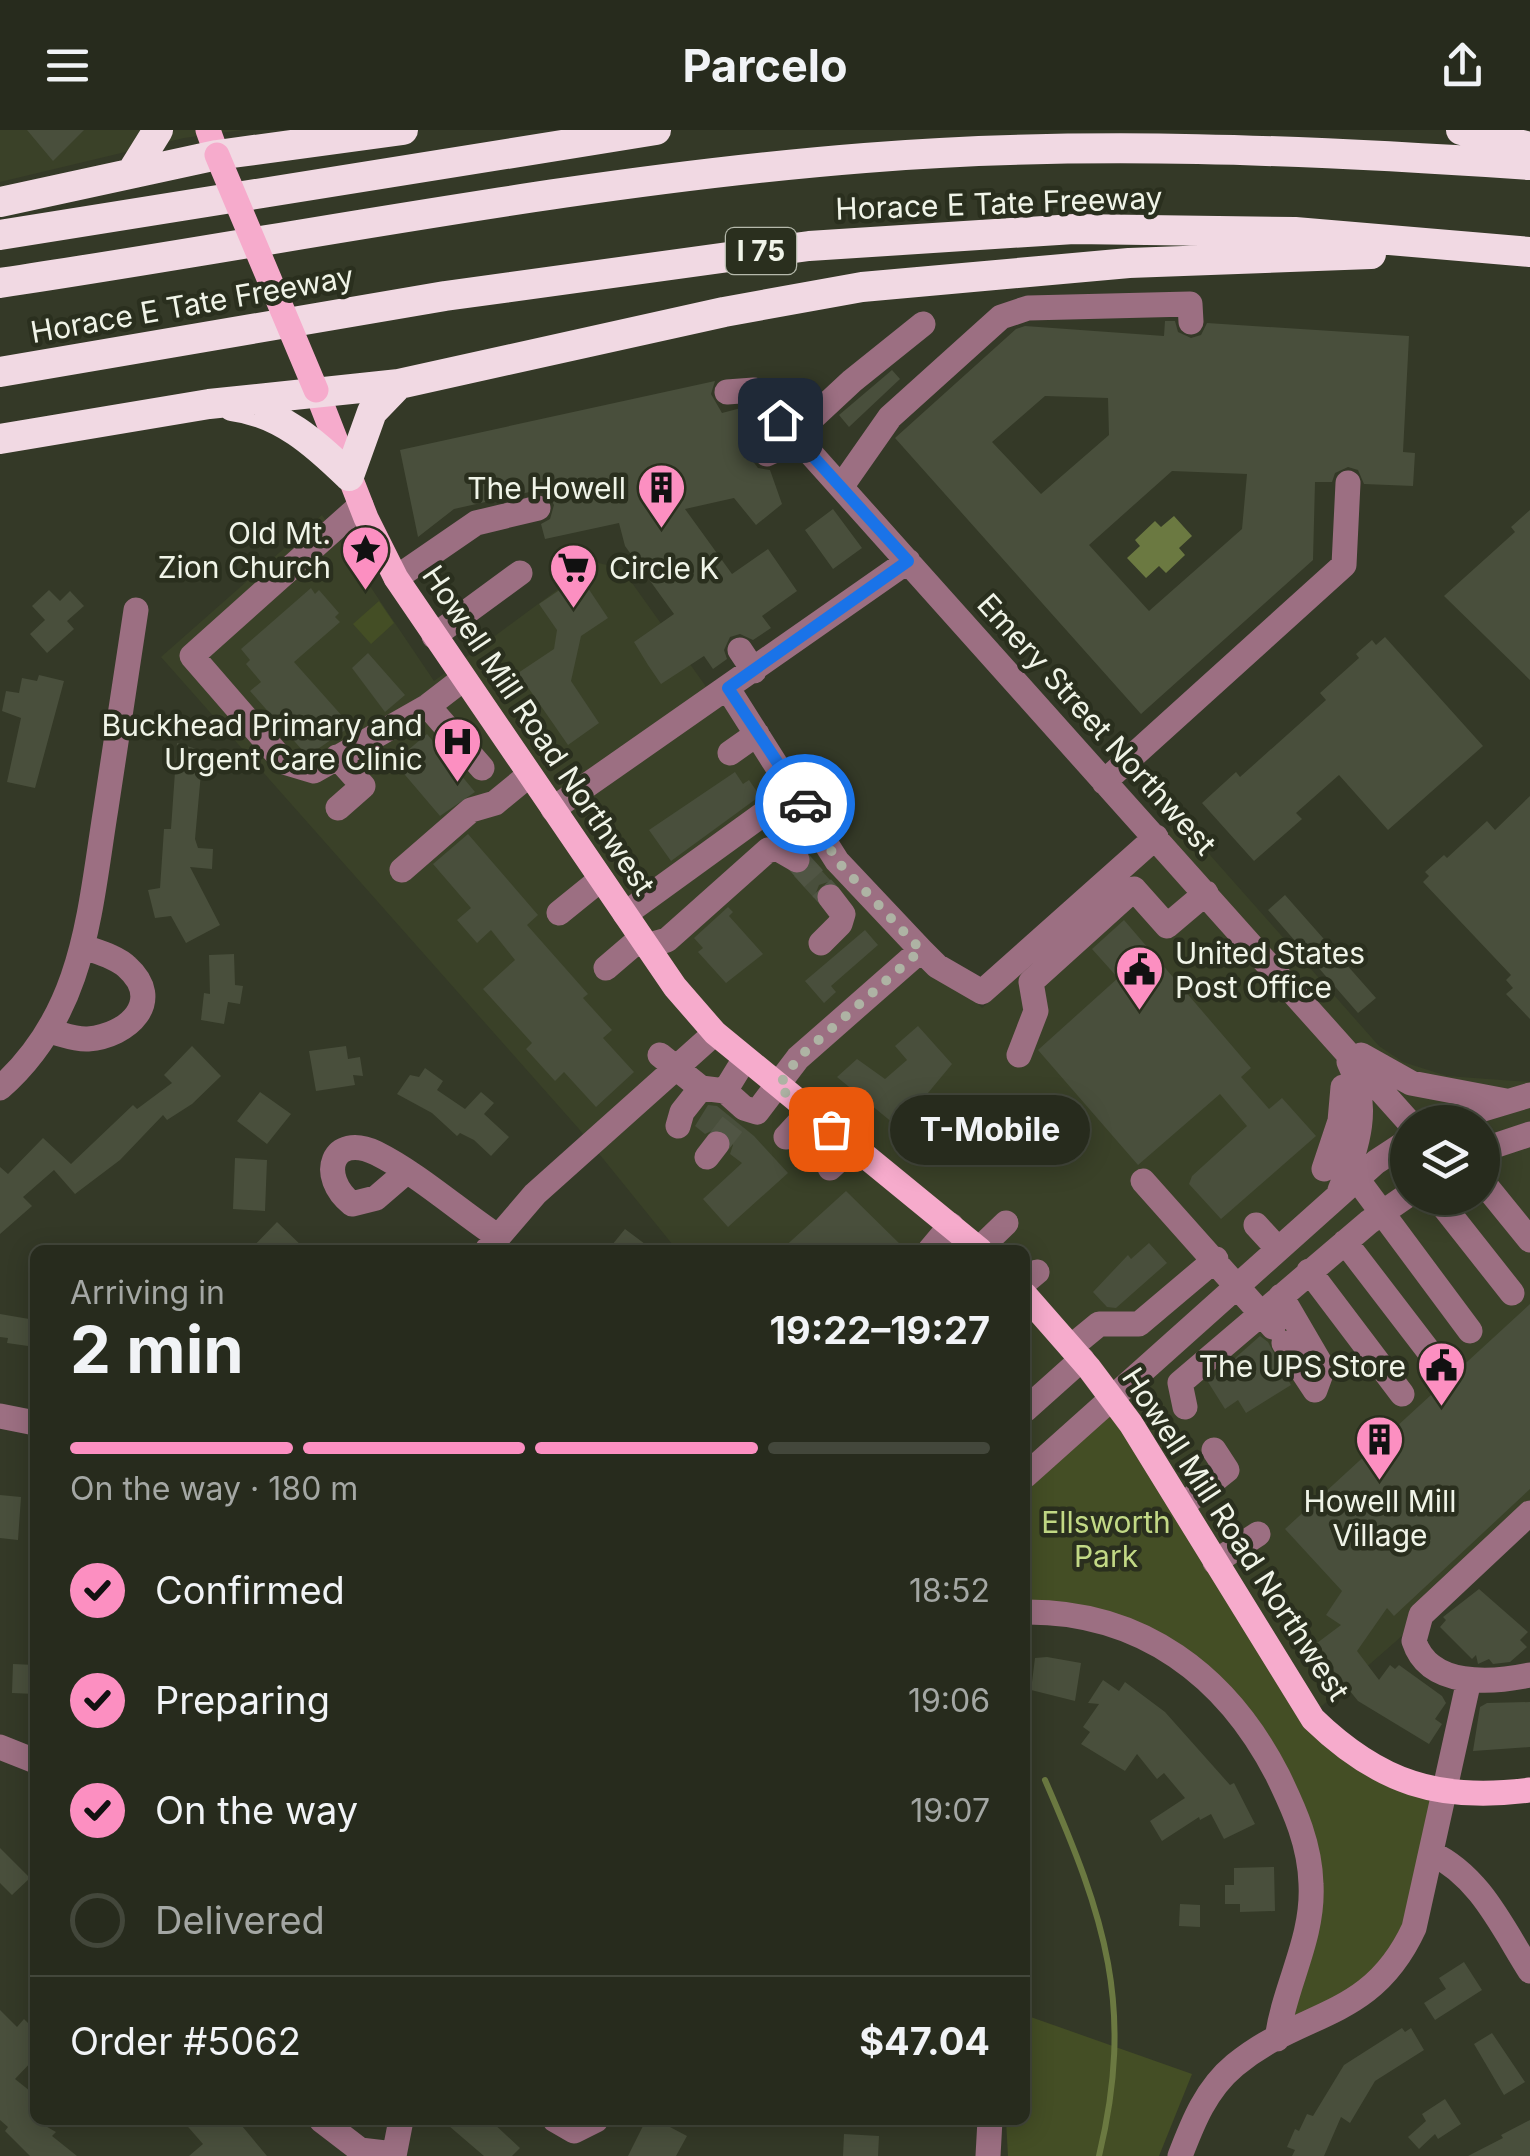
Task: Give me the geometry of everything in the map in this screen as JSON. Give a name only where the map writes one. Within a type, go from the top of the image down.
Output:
[{"type":"highway","points":[[132,172],[158,130]]},
{"type":"highway","points":[[0,202],[132,172],[212,142],[404,130]]},
{"type":"highway","points":[[0,236],[656,130]]},
{"type":"highway","points":[[1461,130],[1530,147]]},
{"type":"highway","name":"Horace E Tate Freeway","points":[[0,283],[635,184],[870,157],[1199,145],[1530,165]]},
{"type":"highway","name":"Horace E Tate Freeway","points":[[0,372],[532,283],[809,246],[1074,229],[1294,232],[1518,251]]},
{"type":"highway","points":[[0,439],[209,404],[399,384],[724,312],[929,278],[1129,262],[1518,251]]},
{"type":"highway","points":[[355,491],[372,412],[399,384]]},
{"type":"highway","points":[[209,404],[260,412],[278,420],[316,444],[355,491]]},
{"type":"main road","name":"Howell Mill Road Northwest","points":[[212,142],[355,491],[396,578],[625,914],[649,957],[715,1034],[744,1060],[974,1245]]},
{"type":"main road","name":"Howell Mill Road Northwest","points":[[1030,1301],[1111,1396],[1313,1719],[1374,1768],[1444,1793],[1491,1795],[1530,1790]]},
{"type":"street","points":[[841,487],[890,417],[977,336],[1015,310],[1190,304],[1191,322]]},
{"type":"street","points":[[767,454],[794,436],[922,324]]},
{"type":"street","name":"Emery Street Northwest","points":[[727,392],[754,390],[1394,1105]]},
{"type":"street","points":[[1104,782],[1344,564],[1348,483]]},
{"type":"street","points":[[355,491],[192,656],[284,762],[314,770],[428,706],[463,678]]},
{"type":"street","points":[[396,578],[476,522],[538,508]]},
{"type":"street","points":[[553,809],[728,688],[747,660],[908,561]]},
{"type":"street","points":[[434,636],[520,572]]},
{"type":"street","points":[[0,1088],[30,1062],[50,1030],[70,990],[84,947],[136,610]]},
{"type":"street","points":[[728,688],[837,861],[937,966],[982,992],[1156,837]]},
{"type":"street","points":[[428,706],[482,768]]},
{"type":"street","points":[[730,752],[756,734]]},
{"type":"street","points":[[338,757],[364,786],[338,808]]},
{"type":"street","points":[[402,870],[471,810],[495,803],[530,775]]},
{"type":"street","points":[[625,914],[663,877],[796,791]]},
{"type":"street","points":[[606,968],[649,957],[768,850],[778,849],[797,860]]},
{"type":"street","points":[[559,914],[601,879]]},
{"type":"street","points":[[1019,1054],[1036,1011],[1031,982],[1134,889],[1168,926],[1206,893]]},
{"type":"street","points":[[820,943],[843,914],[830,897]]},
{"type":"street","points":[[50,1030],[84,1040],[115,1035],[134,1023],[144,1004],[141,982],[124,964],[84,947]]},
{"type":"street","points":[[667,1063],[713,1089],[740,1115],[757,1112],[798,1058],[921,950]]},
{"type":"street","points":[[405,1173],[492,1243],[535,1194],[667,1063],[715,1034]]},
{"type":"street","points":[[1334,1036],[1360,1085],[1362,1122],[1347,1188]]},
{"type":"street","points":[[1334,1036],[1382,1070],[1411,1083],[1518,1098]]},
{"type":"street","points":[[678,1126],[682,1112],[744,1060]]},
{"type":"street","points":[[1324,1169],[1340,1121],[1343,1087],[1360,1085]]},
{"type":"street","points":[[786,1136],[808,1112]]},
{"type":"street","points":[[1500,1147],[1525,1142]]},
{"type":"street","points":[[830,1168],[853,1147]]},
{"type":"street","points":[[1030,1471],[1347,1188],[1390,1155]]},
{"type":"street","points":[[1144,1180],[1323,1368],[1315,1390],[1275,1320]]},
{"type":"street","points":[[1347,1188],[1382,1213],[1470,1331]]},
{"type":"street","points":[[1500,1203],[1530,1240]]},
{"type":"street","points":[[1186,1406],[1180,1382],[1234,1334],[1275,1320],[1309,1272],[1390,1207]]},
{"type":"street","points":[[1450,1215],[1512,1293]]},
{"type":"street","points":[[983,1245],[1006,1223]]},
{"type":"street","points":[[1256,1225],[1278,1249]]},
{"type":"street","points":[[934,1245],[950,1226]]},
{"type":"street","points":[[1345,1242],[1436,1362]]},
{"type":"street","points":[[1030,1405],[1099,1324],[1139,1324],[1216,1259]]},
{"type":"street","points":[[1309,1272],[1402,1394]]},
{"type":"street","points":[[1212,1307],[1234,1334]]},
{"type":"street","points":[[0,1416],[30,1421]]},
{"type":"street","points":[[1182,1506],[1227,1470],[1214,1450]]},
{"type":"street","points":[[1530,1513],[1436,1599],[1414,1629],[1417,1651],[1428,1664],[1470,1680],[1530,1675]]},
{"type":"street","points":[[1215,1562],[1258,1534]]},
{"type":"street","points":[[1030,1613],[1090,1620],[1152,1642],[1196,1668],[1230,1700],[1256,1734],[1294,1808],[1307,1848],[1312,1886],[1309,1920],[1282,2005],[1277,2039]]},
{"type":"street","points":[[1180,2156],[1200,2107],[1214,2086],[1242,2059],[1354,2002],[1391,1969],[1414,1928],[1470,1680]]},
{"type":"street","points":[[0,1747],[30,1759]]},
{"type":"street","points":[[1431,1853],[1454,1864],[1473,1881],[1530,1971]]},
{"type":"street","points":[[328,2125],[360,2150],[394,2155],[400,2125]]},
{"type":"street","points":[[988,2156],[990,2125]]},
{"type":"shaded area","points":[[0,130],[242,130],[184,138],[0,182]]},
{"type":"shaded area","points":[[322,515],[434,681],[595,562],[622,569],[707,688],[727,674],[850,868],[982,1008],[1120,886],[1179,820],[1379,1046],[1403,1062],[1447,1076],[1530,1082],[1530,1524],[1307,1719],[1030,1481],[1030,1245],[673,1245],[579,1129],[161,657]]},
{"type":"shaded area","points":[[1174,516],[1192,536],[1179,548],[1185,555],[1166,573],[1159,566],[1146,578],[1127,558],[1140,546],[1135,540],[1155,521],[1161,527]]},
{"type":"green space","points":[[379,601],[394,623],[371,644],[353,624]]},
{"type":"green space","name":"Ellsworth Park","points":[[1111,1397],[1307,1719],[1444,1793],[1404,1951],[1277,2039],[1312,1886],[1256,1734],[1152,1642],[1030,1613],[1030,1471]]},
{"type":"green space","points":[[1030,2017],[1192,2074],[1159,2156],[1008,2156],[1006,2125],[1030,2125]]},
{"type":"building","points":[[27,130],[84,130],[53,161]]},
{"type":"building","points":[[1165,321],[1175,321],[1178,332],[1191,338],[1201,335],[1207,323],[1409,336],[1403,452],[1415,453],[1413,486],[1364,484],[1358,470],[1348,467],[1335,473],[1332,482],[1315,482],[1313,560],[1141,714],[895,438],[1016,329],[1025,326],[1164,336]],"holes":[[[1045,396],[1108,398],[1109,435],[1041,494],[992,442]],[[1172,471],[1247,474],[1242,529],[1149,611],[1089,545]]]},
{"type":"building","points":[[892,370],[900,379],[849,427],[839,415]]},
{"type":"building","name":"The Howell","points":[[715,381],[711,394],[722,413],[741,408],[761,427],[763,438],[753,446],[752,460],[758,468],[770,470],[782,504],[756,525],[734,498],[685,509],[732,574],[768,549],[797,591],[762,616],[771,628],[753,640],[740,634],[730,637],[724,650],[727,659],[713,669],[704,656],[661,684],[648,665],[634,642],[674,614],[625,546],[619,523],[545,539],[541,524],[550,519],[554,505],[549,496],[534,491],[454,509],[418,537],[400,450]]},
{"type":"building","points":[[833,509],[862,548],[833,569],[805,530]]},
{"type":"building","points":[[1530,510],[1530,680],[1444,596],[1515,532],[1511,527]]},
{"type":"building","points":[[580,576],[608,618],[581,636],[571,681],[599,723],[568,745],[518,673],[554,649],[557,630],[539,604]]},
{"type":"building","points":[[311,588],[315,594],[319,590],[339,613],[335,617],[340,622],[294,662],[351,726],[312,753],[303,751],[250,691],[261,682],[246,664],[250,660],[241,649]]},
{"type":"building","points":[[49,590],[60,601],[70,591],[84,606],[67,621],[74,629],[47,653],[30,634],[45,620],[32,606]]},
{"type":"building","points":[[1385,637],[1483,746],[1388,830],[1339,775],[1296,813],[1302,819],[1254,861],[1202,803],[1236,772],[1240,777],[1326,700],[1320,693],[1359,658],[1356,654],[1372,640],[1376,645]]},
{"type":"building","points":[[368,653],[405,695],[385,712],[352,668]]},
{"type":"building","points":[[39,675],[64,681],[35,788],[7,782],[21,718],[2,711],[6,691],[19,693],[22,678],[37,681]]},
{"type":"building","points":[[427,734],[475,792],[440,816],[394,762]]},
{"type":"building","points":[[177,743],[203,751],[195,839],[198,848],[213,849],[212,869],[190,867],[220,925],[186,943],[171,916],[155,918],[148,890],[160,888],[164,829],[171,829]]},
{"type":"building","points":[[735,772],[743,784],[749,780],[760,796],[671,861],[649,830]]},
{"type":"building","points":[[1530,796],[1530,1019],[1506,994],[1513,988],[1506,980],[1511,975],[1423,882],[1429,876],[1425,872],[1444,855],[1447,858],[1487,821],[1495,830]]},
{"type":"building","points":[[468,834],[538,915],[527,925],[588,994],[583,998],[612,1030],[603,1038],[634,1072],[596,1107],[564,1072],[555,1081],[526,1049],[532,1043],[483,989],[515,960],[491,930],[477,943],[457,920],[471,908],[433,864]]},
{"type":"building","points":[[813,861],[831,881],[819,885],[814,898],[794,876],[806,874]]},
{"type":"building","points":[[1285,895],[1376,998],[1358,1013],[1268,910]]},
{"type":"building","points":[[728,907],[733,912],[729,916],[763,954],[726,983],[698,952],[703,948],[694,938]]},
{"type":"building","name":"United States Post Office","points":[[1124,920],[1251,1068],[1241,1077],[1269,1109],[1282,1098],[1316,1136],[1221,1219],[1189,1184],[1192,1176],[1247,1126],[1220,1094],[1138,1165],[1038,1050],[1118,978],[1092,949]]},
{"type":"building","points":[[865,930],[878,945],[831,986],[836,992],[824,1003],[805,981]]},
{"type":"building","points":[[234,954],[235,985],[243,986],[240,1004],[228,1002],[224,1024],[201,1020],[204,993],[210,994],[209,955]]},
{"type":"building","points":[[918,1026],[952,1064],[899,1128],[837,1077],[857,1059],[885,1079],[907,1060],[895,1046]]},
{"type":"building","points":[[192,1046],[221,1076],[192,1104],[167,1120],[163,1115],[120,1160],[75,1194],[54,1170],[23,1197],[32,1206],[0,1234],[0,1167],[8,1174],[43,1138],[71,1164],[133,1105],[137,1109],[172,1083],[164,1075]]},
{"type":"building","points":[[346,1046],[348,1059],[360,1057],[363,1076],[353,1075],[355,1085],[316,1091],[309,1051]]},
{"type":"building","points":[[425,1068],[443,1081],[437,1090],[465,1109],[481,1092],[494,1103],[484,1114],[509,1137],[491,1156],[474,1140],[460,1133],[457,1136],[432,1113],[397,1094],[410,1075],[419,1077]]},
{"type":"building","points":[[260,1092],[291,1114],[267,1144],[237,1121]]},
{"type":"building","points":[[708,1105],[717,1106],[754,1136],[788,1173],[728,1227],[703,1199],[742,1163],[730,1154],[733,1145],[728,1132],[718,1128],[705,1134],[695,1126]]},
{"type":"building","points":[[235,1158],[267,1160],[265,1211],[233,1209]]},
{"type":"building","points":[[846,1191],[901,1245],[787,1245]]},
{"type":"building","points":[[277,1222],[301,1245],[255,1245]]},
{"type":"building","points":[[625,1229],[646,1245],[612,1245]]},
{"type":"building","points":[[1149,1243],[1167,1263],[1116,1308],[1107,1307],[1093,1292],[1128,1255],[1131,1259]]},
{"type":"building","points":[[1530,1304],[1530,1489],[1394,1616],[1387,1608],[1357,1651],[1379,1680],[1390,1665],[1395,1669],[1399,1665],[1442,1696],[1446,1703],[1435,1719],[1442,1724],[1429,1744],[1358,1701],[1320,1654],[1323,1651],[1317,1643],[1341,1625],[1326,1615],[1342,1591],[1285,1529]]},
{"type":"building","points":[[0,1314],[30,1319],[30,1346],[7,1343],[8,1338],[0,1337]]},
{"type":"building","points":[[1260,1336],[1268,1342],[1291,1385],[1246,1413],[1238,1400],[1225,1409],[1208,1382]]},
{"type":"building","points":[[0,1495],[21,1497],[18,1540],[0,1538]]},
{"type":"building","points":[[1479,1589],[1528,1632],[1520,1640],[1527,1647],[1510,1662],[1493,1664],[1489,1659],[1478,1664],[1476,1655],[1472,1659],[1440,1627],[1446,1620],[1443,1617]]},
{"type":"building","points":[[1035,1658],[1081,1663],[1075,1701],[1031,1690]]},
{"type":"building","points":[[13,1664],[30,1665],[30,1694],[12,1693]]},
{"type":"building","points":[[1103,1680],[1119,1691],[1125,1682],[1165,1712],[1230,1785],[1234,1783],[1255,1824],[1224,1839],[1211,1814],[1200,1820],[1199,1817],[1162,1841],[1150,1821],[1185,1798],[1164,1773],[1157,1779],[1137,1754],[1125,1771],[1081,1744],[1090,1732],[1083,1727],[1099,1704],[1088,1703]]},
{"type":"building","points":[[1530,1702],[1530,1747],[1473,1751],[1480,1707],[1487,1703]]},
{"type":"building","points":[[0,1848],[30,1878],[12,1895],[0,1883]]},
{"type":"building","points":[[1274,1867],[1275,1911],[1240,1912],[1240,1904],[1225,1904],[1225,1885],[1234,1885],[1234,1868]]},
{"type":"building","points":[[1180,1904],[1200,1905],[1200,1927],[1179,1926]]},
{"type":"building","points":[[1464,1962],[1482,1990],[1435,2020],[1424,2003],[1446,1989],[1439,1978]]},
{"type":"building","points":[[0,2010],[17,2027],[24,2019],[30,2025],[30,2063],[15,2079],[30,2091],[30,2125],[44,2125],[56,2132],[52,2136],[77,2156],[30,2156],[5,2131],[8,2127],[0,2120]]},
{"type":"building","points":[[1402,2028],[1405,2032],[1411,2028],[1424,2050],[1375,2081],[1350,2123],[1341,2117],[1324,2156],[1292,2156],[1295,2150],[1287,2147],[1295,2129],[1299,2131],[1307,2114],[1313,2116],[1344,2065]]},
{"type":"building","points":[[1492,2033],[1525,2082],[1504,2095],[1474,2044]]},
{"type":"building","points":[[1445,2099],[1461,2124],[1438,2139],[1435,2134],[1419,2149],[1408,2137],[1426,2121],[1422,2114]]},
{"type":"building","points":[[1530,2120],[1530,2156],[1468,2156],[1503,2138],[1501,2135]]},
{"type":"building","points":[[186,2125],[241,2125],[267,2156],[189,2156],[203,2144]]},
{"type":"building","points":[[448,2125],[495,2125],[520,2148],[512,2156],[484,2156]]},
{"type":"building","points":[[644,2125],[671,2125],[687,2136],[676,2156],[628,2156]]},
{"type":"building","points":[[844,2134],[879,2136],[878,2156],[843,2156]]},
{"type":"waterway","points":[[1045,1780],[1084,1876],[1108,1964],[1114,2008],[1114,2053],[1099,2156]]},
{"type":"tunnel","points":[[797,860],[830,897]]},
{"type":"tunnel","points":[[717,1144],[735,1121]]},
{"type":"way so far","points":[[805,804],[837,861],[921,950],[798,1058],[778,1087],[831,1129]]},
{"type":"place","name":"The Howell","points":[[661,530]]},
{"type":"place","name":"Old Mt. Zion Church","points":[[366,592]]},
{"type":"place","name":"Circle K","points":[[574,610]]},
{"type":"place","name":"Buckhead Primary and Urgent Care Clinic","points":[[458,784]]},
{"type":"place","name":"United States Post Office","points":[[1140,1012]]},
{"type":"place","name":"T-Mobile","points":[[831,1129]]},
{"type":"place","name":"The UPS Store","points":[[1441,1408]]},
{"type":"place","name":"Howell Mill Village","points":[[1380,1482]]},
{"type":"route","points":[[780,420],[908,561],[728,688],[805,804]]}]
